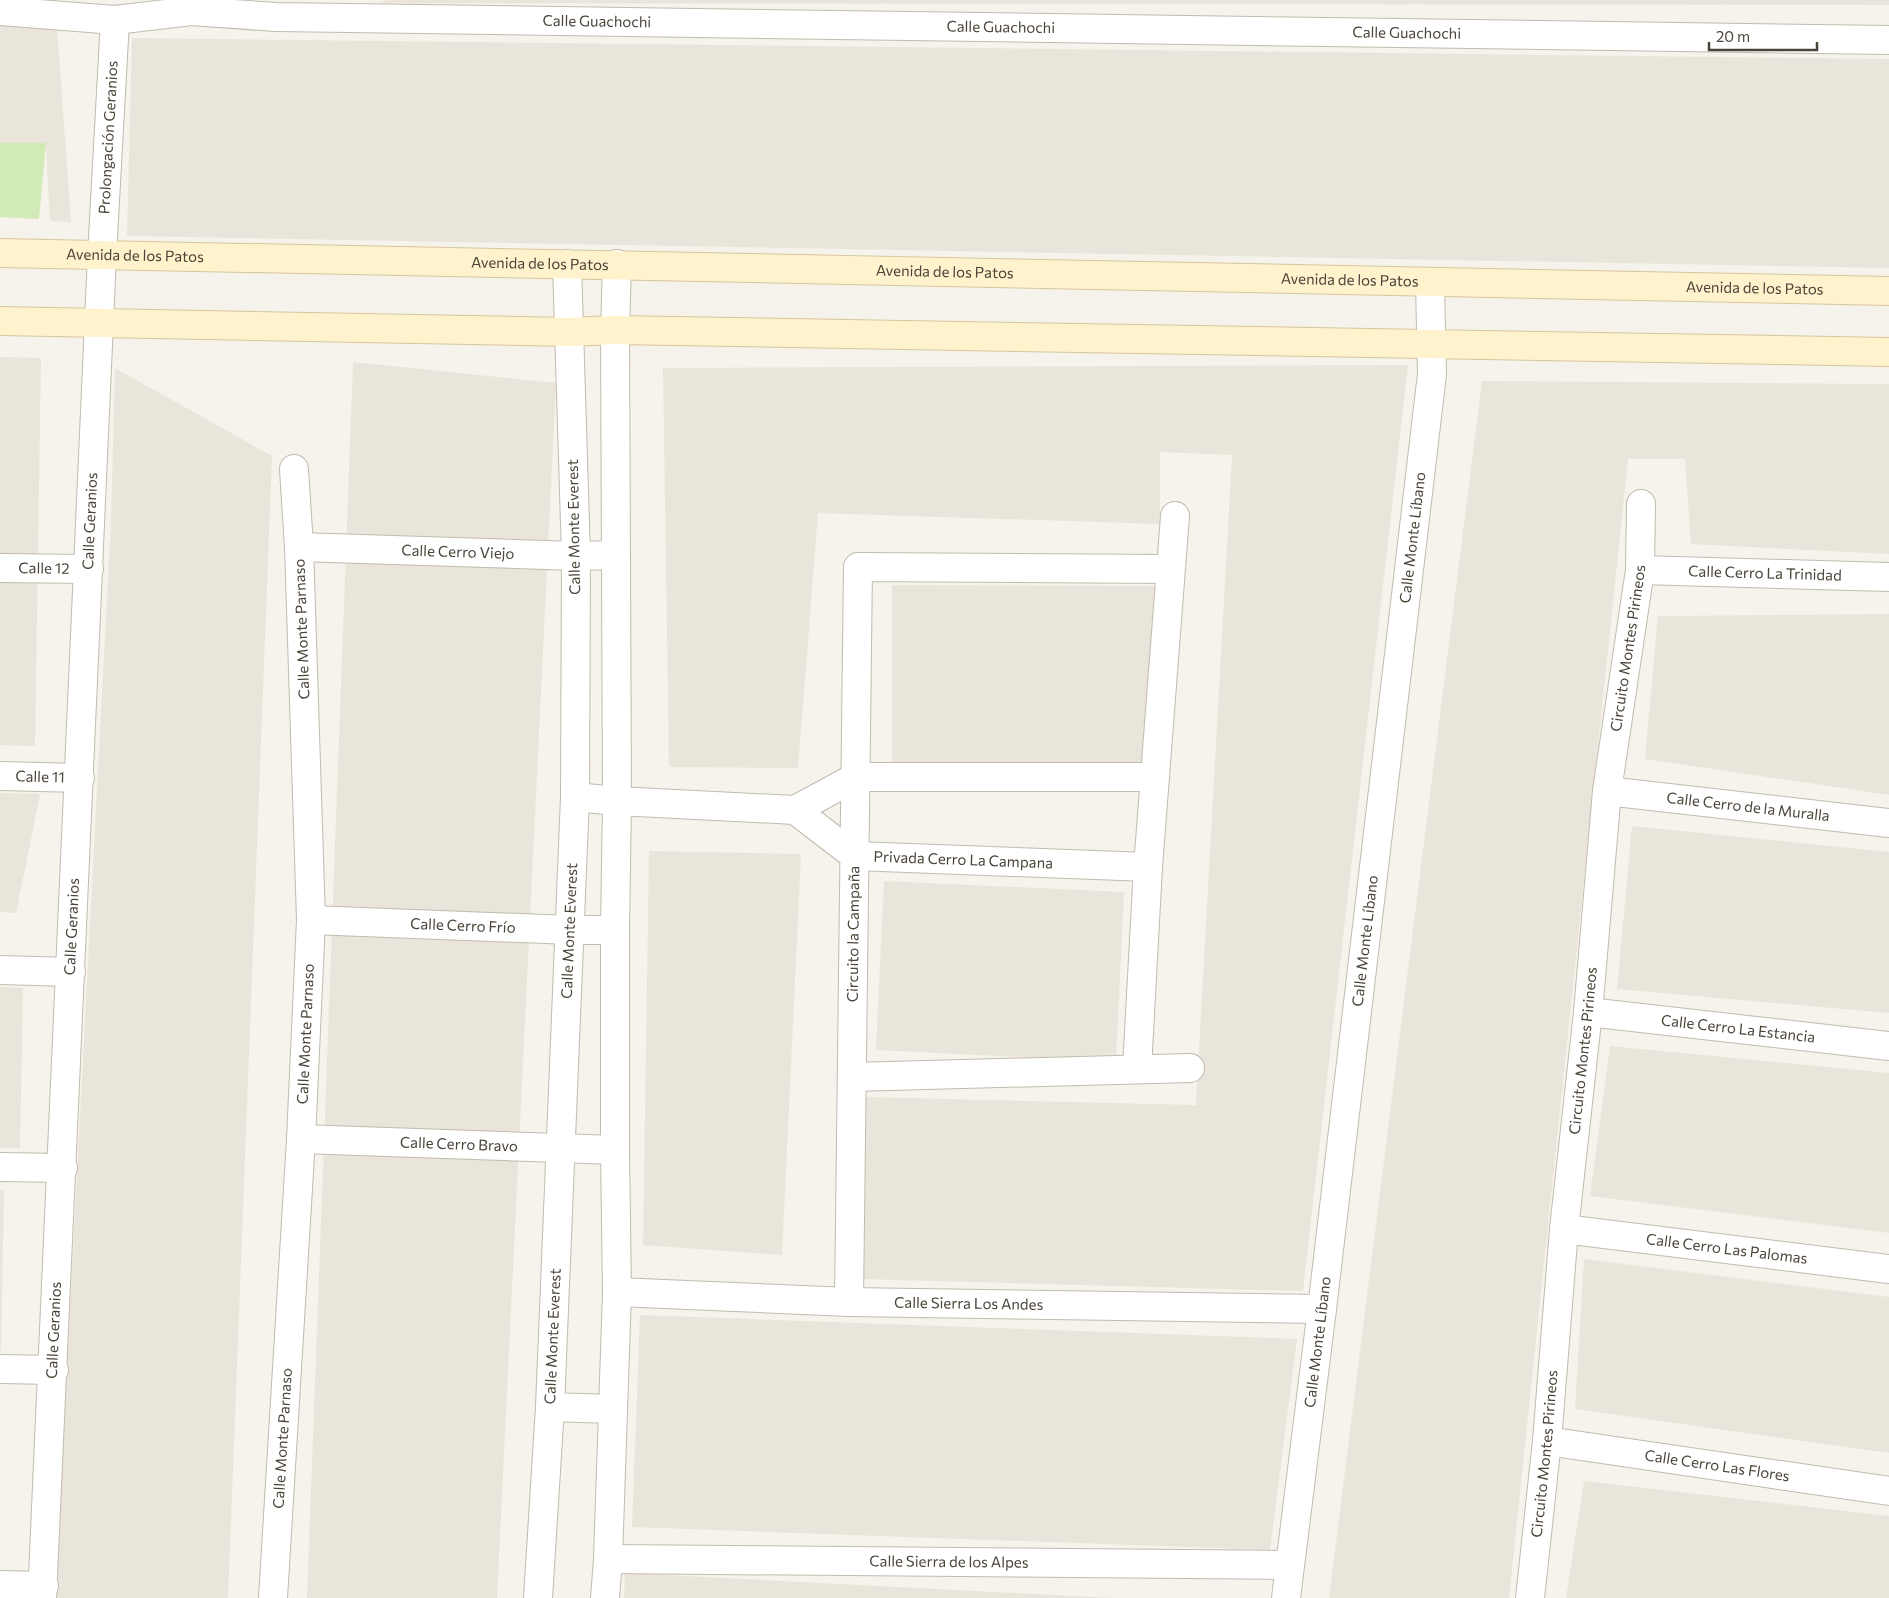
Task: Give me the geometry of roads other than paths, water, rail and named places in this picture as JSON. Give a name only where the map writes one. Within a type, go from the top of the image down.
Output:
[{"type":"street","points":[[191,11],[219,0]]},
{"type":"street","name":"Calle Guachochi","points":[[5,12],[115,20],[191,11],[274,9],[1889,40]]},
{"type":"street","name":"Prolongación Geranios","points":[[102,255],[115,20]]},
{"type":"street","name":"Avenida de los Patos","points":[[0,253],[1889,291]]},
{"type":"street","name":"Calle Geranios","points":[[43,1592],[102,255]]},
{"type":"street","name":"Calle Monte Everest","points":[[538,1598],[550,1407],[575,797],[576,556],[567,264]]},
{"type":"street","points":[[605,1598],[617,1292],[615,1150],[617,801],[615,330],[617,264]]},
{"type":"street","name":"Calle Monte Líbano","points":[[1286,1598],[1322,1309],[1432,374],[1430,283]]},
{"type":"street","points":[[0,321],[569,332],[615,330],[1889,352]]},
{"type":"street","name":"Calle Monte Parnaso","points":[[273,1598],[301,1139],[311,920],[299,547],[294,469]]},
{"type":"street","name":"Circuito Montes Pirineos","points":[[1530,1598],[1547,1442],[1564,1229],[1588,1012],[1607,791],[1640,570],[1641,504]]},
{"type":"street","points":[[1137,1069],[1148,866],[1175,516]]},
{"type":"street","name":"Calle Cerro Viejo","points":[[299,547],[576,556],[616,555]]},
{"type":"street","name":"Circuito la Campaña","points":[[850,1302],[858,567],[1170,569]]},
{"type":"street","name":"Calle 12","points":[[0,568],[89,569]]},
{"type":"street","name":"Calle Cerro La Trinidad","points":[[1640,570],[1889,577]]},
{"type":"street","name":"Calle 11","points":[[0,776],[80,778]]},
{"type":"street","points":[[575,797],[617,801],[795,810],[856,777],[1155,776]]},
{"type":"street","name":"Calle Cerro de la Muralla","points":[[1607,791],[1889,822]]},
{"type":"street","name":"Privada Cerro La Campana","points":[[795,810],[855,856],[1148,866]]},
{"type":"street","name":"Calle Cerro Frío","points":[[311,920],[615,930]]},
{"type":"street","points":[[0,970],[71,972]]},
{"type":"street","name":"Calle Cerro La Estancia","points":[[1588,1012],[1889,1046]]},
{"type":"street","points":[[852,1077],[1190,1068]]},
{"type":"street","name":"Calle Cerro Bravo","points":[[301,1139],[615,1150]]},
{"type":"street","points":[[0,1167],[62,1168]]},
{"type":"street","name":"Calle Cerro Las Palomas","points":[[1564,1229],[1889,1269]]},
{"type":"street","name":"Calle Sierra Los Andes","points":[[617,1292],[850,1302],[1322,1309]]},
{"type":"street","points":[[0,1369],[54,1370]]},
{"type":"street","points":[[550,1407],[613,1408]]},
{"type":"street","name":"Calle Cerro Las Flores","points":[[1547,1442],[1889,1490]]},
{"type":"street","name":"Calle Sierra de los Alpes","points":[[608,1559],[1289,1565]]},
{"type":"street","points":[[0,1585],[43,1592]]}]
